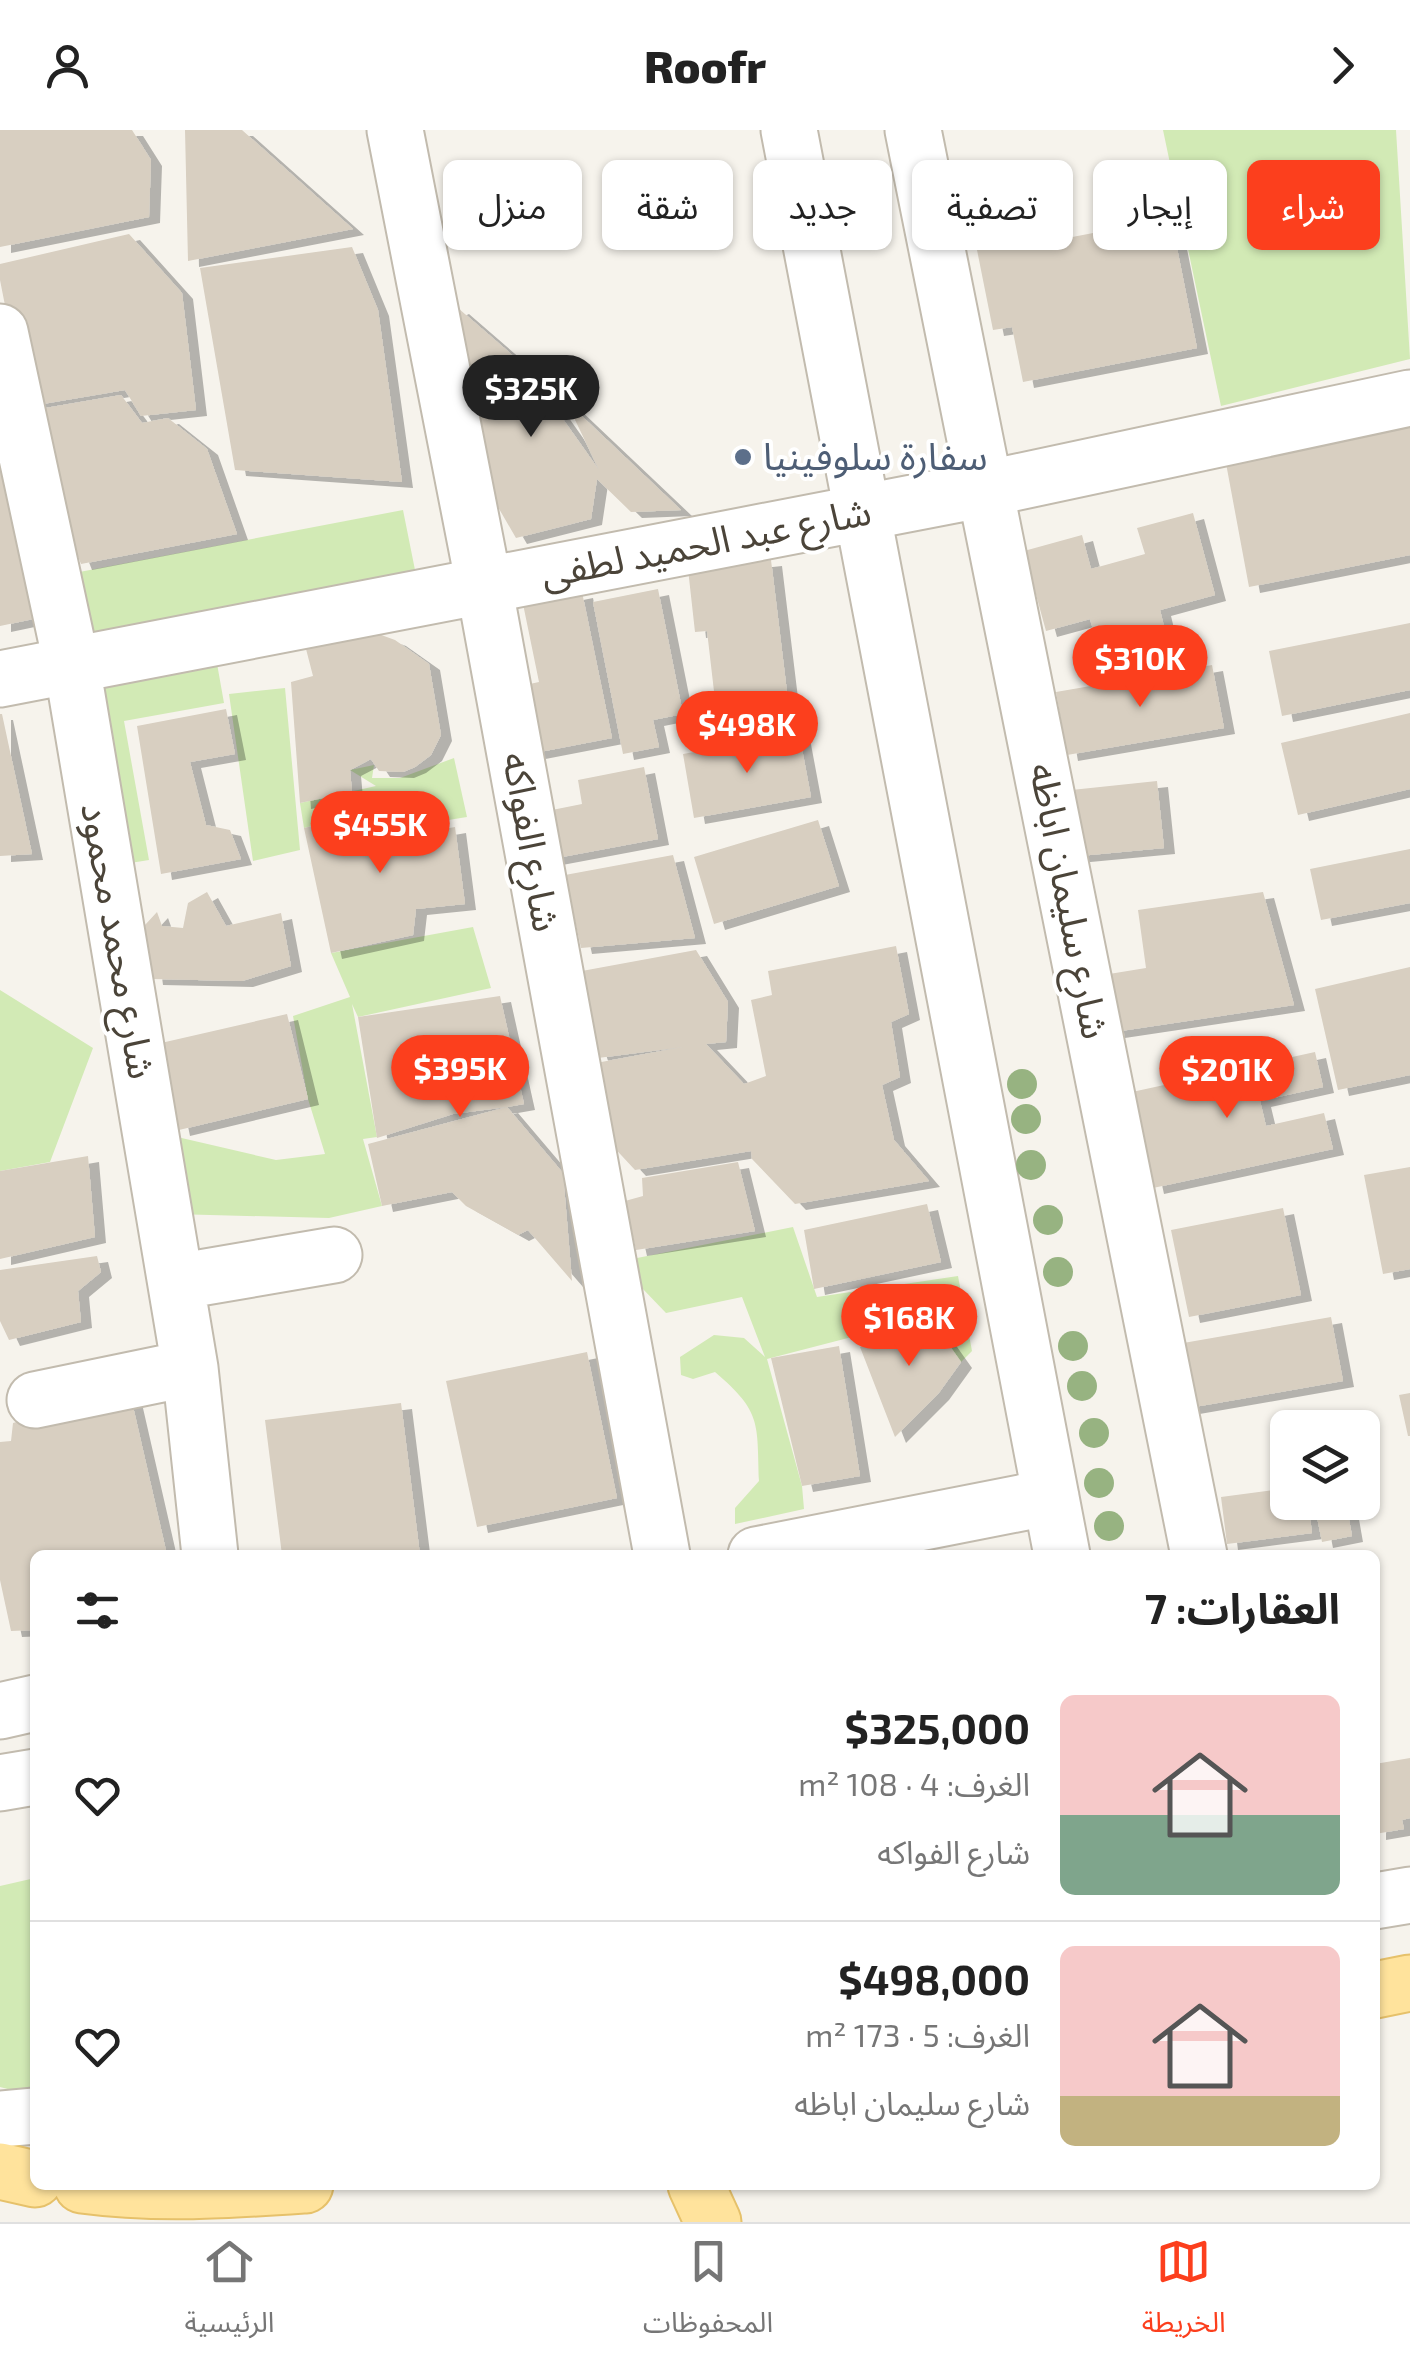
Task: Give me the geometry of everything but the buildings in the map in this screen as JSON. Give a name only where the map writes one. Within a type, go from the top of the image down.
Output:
[{"type":"main road","points":[[1380,1989],[1410,1983]]},
{"type":"main road","points":[[0,2171],[30,2178]]},
{"type":"main road","points":[[119,2190],[239,2190]]},
{"type":"main road","points":[[698,2190],[713,2222]]},
{"type":"street","name":"شارع الفواكه","points":[[395,130],[484,585],[661,1550]]},
{"type":"street","points":[[789,130],[1061,1550]]},
{"type":"street","name":"شارع سليمان اباظه","points":[[913,130],[1198,1550]]},
{"type":"street","name":"شارع محمد محمود","points":[[0,332],[72,666],[190,1368],[209,1550]]},
{"type":"street","name":"شارع عبد الحميد لطفى","points":[[0,680],[985,489],[1410,398]]},
{"type":"street","points":[[176,1282],[334,1255]]},
{"type":"street","points":[[35,1400],[190,1368]]},
{"type":"street","points":[[782,1550],[1051,1498]]},
{"type":"street","points":[[0,1711],[30,1704]]},
{"type":"street","points":[[0,1783],[30,1777]]},
{"type":"street","points":[[1380,1900],[1410,1895]]},
{"type":"street","points":[[0,2120],[30,2117]]},
{"type":"green space","points":[[1163,130],[1396,130],[1410,359],[1221,406],[1188,250],[1227,250],[1227,160],[1169,160]]},
{"type":"green space","points":[[403,510],[419,590],[85,651],[69,574]]},
{"type":"green space","points":[[216,658],[224,703],[124,721],[149,860],[118,865],[85,682]]},
{"type":"green space","points":[[285,688],[300,850],[253,861],[229,694]]},
{"type":"green space","points":[[454,758],[467,817],[405,827],[396,805],[304,828],[300,803],[376,786],[350,770],[374,765],[372,778],[400,778]]},
{"type":"green space","points":[[473,927],[491,988],[358,1017],[352,1004],[377,1137],[363,1139],[382,1206],[329,1218],[173,1214],[160,1133],[276,1160],[325,1154],[308,1099],[293,1016],[350,997],[331,953]]},
{"type":"green space","points":[[0,990],[93,1048],[50,1162],[0,1171]]},
{"type":"green space","points":[[793,1227],[817,1297],[958,1276],[972,1351],[961,1362],[929,1317],[767,1359],[802,1486],[804,1509],[735,1524],[735,1508],[759,1481],[754,1420],[741,1398],[715,1372],[693,1379],[681,1375],[680,1357],[714,1335],[744,1338],[765,1357],[742,1297],[666,1313],[617,1262]]},
{"type":"green space","points":[[30,1879],[30,2095],[0,2087],[0,1886]]},
{"type":"place","name":"سفارة سلوفينيا","points":[[743,457]]}]
